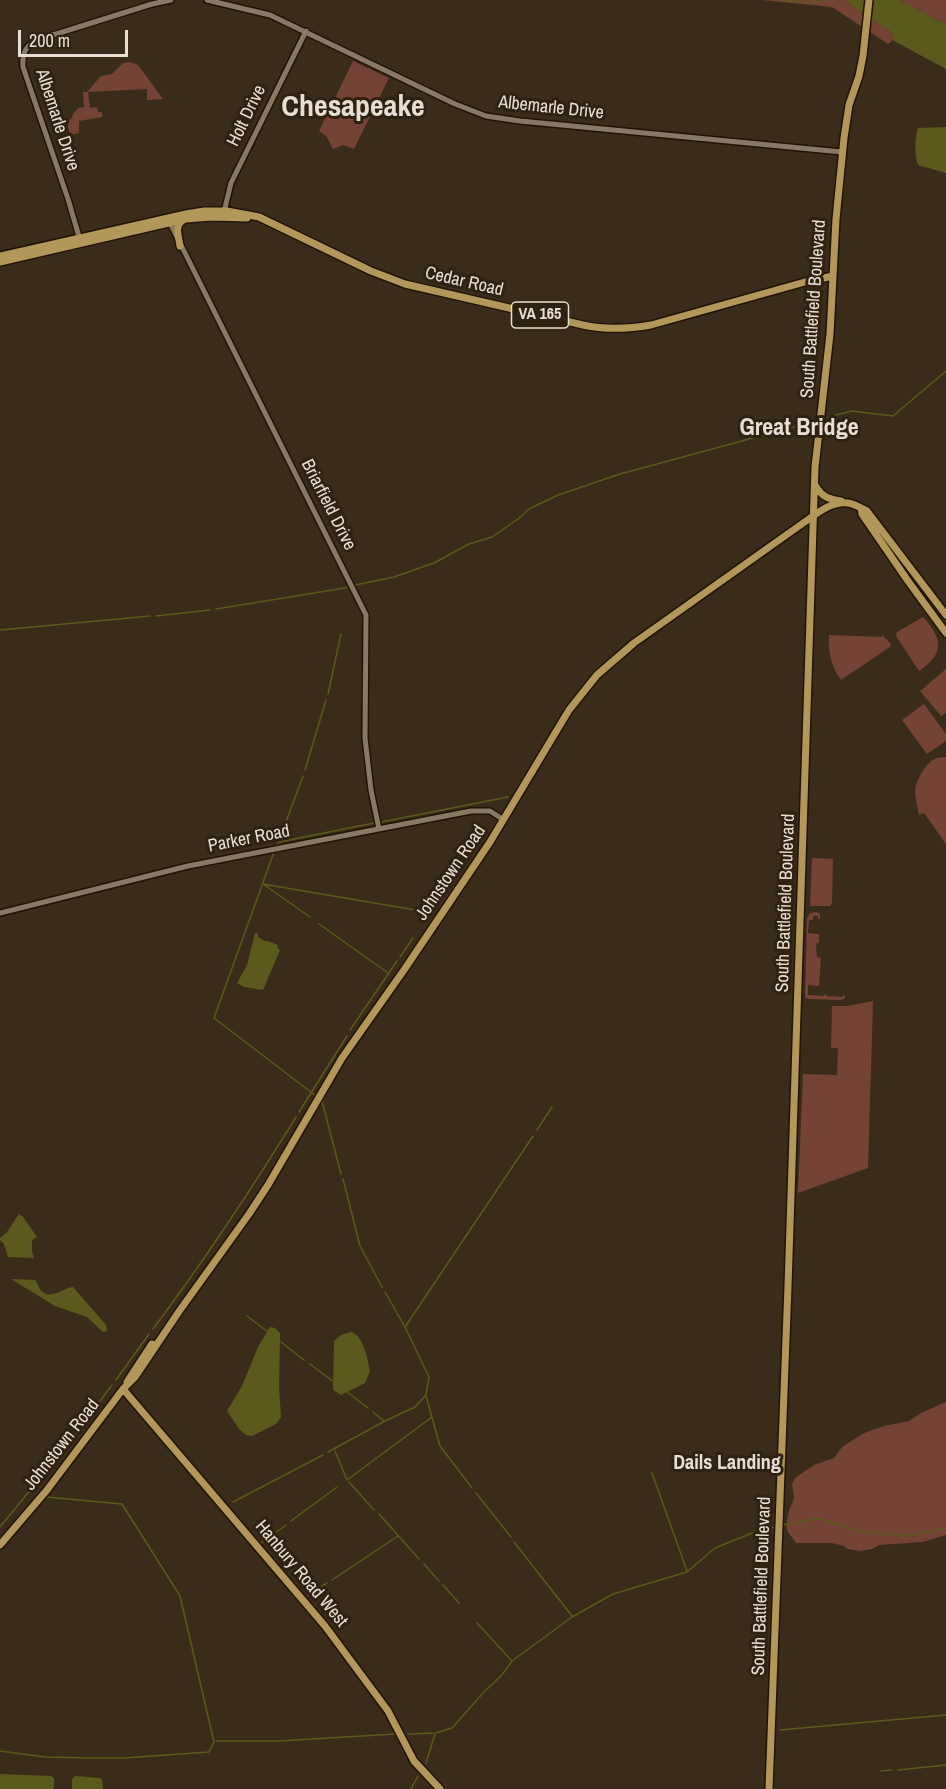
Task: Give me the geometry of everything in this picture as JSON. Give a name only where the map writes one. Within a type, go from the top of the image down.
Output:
[{"type":"main road","name":"South Battlefield Boulevard","points":[[769,1789],[814,484],[830,334],[842,152],[848,110],[863,56],[868,0]]},
{"type":"main road","name":"Cedar Road","points":[[0,262],[195,212],[224,214],[273,223],[365,268],[405,284],[586,326],[604,328],[651,325],[833,276]]},
{"type":"main road","name":"Cedar Road","points":[[169,220],[224,214]]},
{"type":"main road","points":[[180,246],[177,227],[182,220]]},
{"type":"main road","name":"Cedar Road","points":[[0,256],[80,241]]},
{"type":"main road","points":[[814,484],[821,495],[847,502],[867,511],[946,615]]},
{"type":"main road","name":"Johnstown Road","points":[[0,1545],[47,1490],[123,1389],[135,1377],[249,1214],[342,1058],[504,820],[569,710],[586,687],[634,642],[813,516],[827,507],[847,502]]},
{"type":"main road","points":[[861,508],[867,522],[946,633]]},
{"type":"main road","points":[[867,522],[873,524],[903,558]]},
{"type":"main road","name":"Hanbury Road West","points":[[123,1389],[324,1626],[388,1711],[414,1761],[440,1789]]},
{"type":"main road","points":[[0,1539],[8,1536]]},
{"type":"street","name":"Albemarle Drive","points":[[80,241],[23,68],[23,53],[36,40],[171,0]]},
{"type":"street","name":"Albemarle Drive","points":[[207,0],[269,15],[449,101],[497,118],[842,152]]},
{"type":"street","name":"Holt Drive","points":[[224,214],[231,183],[306,31]]},
{"type":"street","name":"Briarfield Drive","points":[[169,220],[366,615],[366,738],[371,790],[379,829]]},
{"type":"street","name":"Parker Road","points":[[0,913],[188,866],[481,810],[490,811],[504,820]]},
{"type":"shaded area","points":[[762,0],[846,0],[891,32],[894,39],[888,44],[832,7]]},
{"type":"shaded area","points":[[846,0],[899,0],[946,24],[946,69],[894,41],[891,32]]},
{"type":"shaded area","points":[[899,0],[946,0],[946,24]]},
{"type":"shaded area","points":[[353,61],[389,78],[354,149],[343,145],[333,149],[327,137],[319,131]]},
{"type":"shaded area","points":[[130,62],[138,65],[163,99],[147,100],[147,89],[88,92],[90,108],[97,107],[98,112],[102,112],[102,117],[79,121],[79,133],[70,135],[67,122],[78,108],[84,107],[83,92],[87,92],[101,76],[112,74],[123,63]]},
{"type":"shaded area","points":[[946,127],[946,173],[918,165],[915,146],[918,128]]},
{"type":"shaded area","points":[[923,617],[934,632],[938,646],[933,658],[919,671],[896,636],[897,632]]},
{"type":"shaded area","points":[[881,634],[891,644],[890,647],[841,680],[831,659],[829,635],[882,637]]},
{"type":"shaded area","points":[[946,669],[946,713],[941,716],[920,691]]},
{"type":"shaded area","points":[[924,704],[946,734],[946,741],[927,754],[902,720]]},
{"type":"shaded area","points":[[946,757],[946,844],[924,813],[919,815],[915,790],[929,763],[936,758]]},
{"type":"shaded area","points":[[812,858],[833,859],[832,903],[830,906],[810,906]]},
{"type":"shaded area","points":[[810,913],[820,914],[820,919],[818,916],[813,916],[813,920],[809,920],[808,933],[819,934],[819,943],[816,946],[817,957],[821,958],[819,986],[808,985],[808,995],[824,996],[825,993],[826,996],[842,997],[844,994],[845,998],[841,1000],[805,998],[807,919]]},
{"type":"shaded area","points":[[255,933],[265,941],[278,945],[280,950],[263,990],[244,987],[237,983],[247,965]]},
{"type":"shaded area","points":[[873,1001],[868,1168],[798,1193],[803,1074],[837,1075],[838,1048],[831,1048],[832,1006],[847,1006]]},
{"type":"shaded area","points":[[19,1214],[37,1237],[32,1240],[34,1258],[8,1257],[4,1244],[0,1240]]},
{"type":"shaded area","points":[[11,1279],[35,1280],[40,1289],[47,1294],[73,1287],[106,1325],[107,1331],[103,1332],[87,1317],[55,1306]]},
{"type":"shaded area","points":[[270,1327],[280,1333],[281,1417],[276,1424],[252,1436],[246,1435],[227,1411],[242,1386],[258,1347]]},
{"type":"shaded area","points":[[351,1332],[362,1343],[370,1371],[365,1383],[341,1395],[333,1390],[334,1341],[341,1335]]},
{"type":"shaded area","points":[[946,1402],[946,1535],[923,1542],[879,1545],[872,1549],[859,1551],[832,1543],[796,1543],[786,1526],[794,1498],[792,1484],[795,1478],[814,1465],[834,1458],[842,1447],[864,1433],[909,1421]]},
{"type":"shaded area","points":[[0,1774],[51,1776],[54,1778],[54,1786],[53,1789],[0,1789]]},
{"type":"shaded area","points":[[75,1776],[100,1778],[103,1789],[72,1789],[72,1779]]},
{"type":"waterway","points":[[781,0],[803,2]]},
{"type":"waterway","points":[[808,3],[824,1]]},
{"type":"waterway","points":[[828,417],[852,411],[893,416],[946,371]]},
{"type":"waterway","points":[[355,585],[394,577],[434,563],[469,544],[492,537],[529,509],[558,495],[620,474],[812,422]]},
{"type":"waterway","points":[[216,609],[351,587]]},
{"type":"waterway","points":[[156,616],[210,610]]},
{"type":"waterway","points":[[0,630],[150,616]]},
{"type":"waterway","points":[[328,694],[341,634]]},
{"type":"waterway","points":[[305,770],[326,700]]},
{"type":"waterway","points":[[277,846],[303,776]]},
{"type":"waterway","points":[[381,822],[508,797]]},
{"type":"waterway","points":[[279,842],[374,823]]},
{"type":"waterway","points":[[274,852],[214,1018],[316,1096]]},
{"type":"waterway","points":[[263,884],[427,912]]},
{"type":"waterway","points":[[263,884],[310,917]]},
{"type":"waterway","points":[[319,924],[388,973]]},
{"type":"waterway","points":[[400,957],[413,938]]},
{"type":"waterway","points":[[350,1030],[397,961]]},
{"type":"waterway","points":[[299,1112],[347,1036]]},
{"type":"waterway","points":[[322,1101],[341,1174]]},
{"type":"waterway","points":[[537,1130],[552,1107]]},
{"type":"waterway","points":[[153,1329],[227,1225],[296,1117]]},
{"type":"waterway","points":[[405,1327],[533,1136]]},
{"type":"waterway","points":[[343,1179],[360,1246],[382,1287]]},
{"type":"waterway","points":[[328,1452],[415,1407],[426,1395],[429,1377],[385,1292]]},
{"type":"waterway","points":[[247,1316],[268,1332]]},
{"type":"waterway","points":[[116,1380],[149,1334]]},
{"type":"waterway","points":[[281,1342],[304,1360]]},
{"type":"waterway","points":[[310,1364],[334,1382]]},
{"type":"waterway","points":[[68,1444],[112,1385]]},
{"type":"waterway","points":[[347,1392],[368,1408]]},
{"type":"waterway","points":[[426,1396],[440,1446],[472,1488]]},
{"type":"waterway","points":[[373,1412],[384,1421]]},
{"type":"waterway","points":[[335,1451],[347,1480],[432,1417]]},
{"type":"waterway","points":[[0,1527],[64,1449]]},
{"type":"waterway","points":[[233,1502],[323,1455]]},
{"type":"waterway","points":[[652,1473],[687,1571]]},
{"type":"waterway","points":[[349,1482],[374,1510]]},
{"type":"waterway","points":[[291,1521],[337,1487]]},
{"type":"waterway","points":[[476,1493],[511,1537]]},
{"type":"waterway","points":[[0,1751],[45,1757],[124,1758],[209,1752],[214,1742],[180,1596],[122,1504],[46,1497]]},
{"type":"waterway","points":[[379,1514],[419,1559]]},
{"type":"waterway","points":[[782,1525],[820,1519],[864,1532],[907,1536],[946,1528]]},
{"type":"waterway","points":[[261,1543],[286,1525]]},
{"type":"waterway","points":[[408,1734],[436,1733],[452,1728],[502,1675],[512,1661],[572,1617],[613,1594],[687,1572],[715,1548],[752,1533],[775,1527]]},
{"type":"waterway","points":[[332,1580],[398,1536]]},
{"type":"waterway","points":[[514,1542],[572,1616]]},
{"type":"waterway","points":[[424,1564],[439,1581]]},
{"type":"waterway","points":[[308,1595],[327,1583]]},
{"type":"waterway","points":[[443,1585],[459,1603]]},
{"type":"waterway","points":[[477,1623],[511,1660]]},
{"type":"waterway","points":[[780,1730],[946,1715]]},
{"type":"waterway","points":[[216,1741],[279,1741],[395,1734]]},
{"type":"waterway","points":[[426,1763],[435,1734]]},
{"type":"waterway","points":[[898,1770],[946,1765]]},
{"type":"waterway","points":[[881,1771],[892,1770]]},
{"type":"waterway","points":[[411,1789],[418,1776]]},
{"type":"district","name":"Chesapeake","points":[[353,108]]},
{"type":"district","name":"Great Bridge","points":[[799,429]]},
{"type":"district","name":"Dails Landing","points":[[727,1464]]}]
